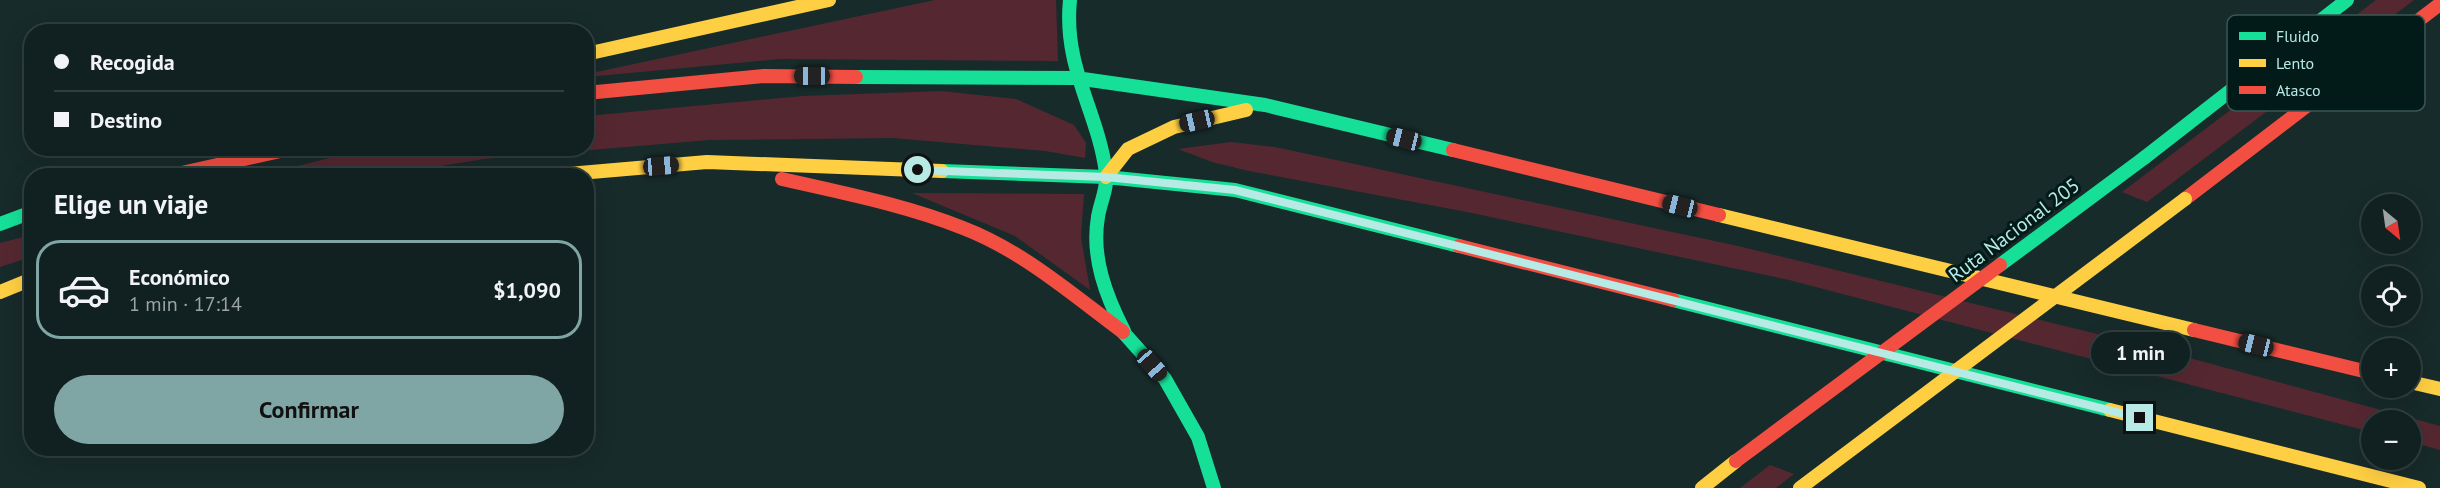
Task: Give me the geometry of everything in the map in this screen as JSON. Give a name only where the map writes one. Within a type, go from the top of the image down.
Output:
[{"type":"main road","points":[[594,52],[829,0]]},
{"type":"main road","points":[[1070,0],[1068,13],[1076,78],[1095,130],[1106,177],[1097,221],[1100,267],[1108,302],[1127,335],[1165,379],[1198,437],[1214,488]]},
{"type":"main road","name":"Ruta Nacional 205","points":[[2328,15],[2347,0]]},
{"type":"main road","points":[[2425,16],[2440,4]]},
{"type":"main road","points":[[594,92],[764,76],[1076,78],[1265,105],[2361,370]]},
{"type":"main road","name":"Ruta Nacional 205","points":[[1702,488],[2227,93]]},
{"type":"main road","points":[[1106,177],[1128,149],[1174,126],[1265,105]]},
{"type":"main road","points":[[1800,488],[2301,111]]},
{"type":"main road","points":[[168,168],[208,156]]},
{"type":"main road","points":[[204,168],[258,156]]},
{"type":"main road","points":[[707,162],[886,203],[964,228],[1026,260],[1127,335]]},
{"type":"main road","points":[[594,172],[707,162],[1106,177],[1235,190],[2419,488]]},
{"type":"main road","points":[[0,224],[24,215]]},
{"type":"main road","points":[[0,292],[24,282]]},
{"type":"main road","points":[[2421,385],[2440,389]]},
{"type":"shaded area","points":[[935,0],[1056,0],[1058,61],[780,59],[594,76],[594,73]]},
{"type":"shaded area","points":[[2376,0],[2414,0],[2394,15],[2356,15]]},
{"type":"shaded area","points":[[941,91],[1016,99],[1074,125],[1086,143],[1085,158],[1045,151],[893,138],[709,140],[594,150],[594,115],[803,96]]},
{"type":"shaded area","points":[[2229,111],[2267,111],[2147,202],[2122,192]]},
{"type":"shaded area","points":[[1231,142],[1275,147],[1738,246],[2138,344],[2381,410],[2361,410],[2361,429],[1789,280],[1472,213],[1249,171],[1212,162],[1178,149]]},
{"type":"shaded area","points":[[337,156],[520,156],[429,168],[290,168]]},
{"type":"shaded area","points":[[912,193],[1084,194],[1081,237],[1090,290],[1015,236]]},
{"type":"shaded area","points":[[24,237],[24,259],[0,267],[0,243]]},
{"type":"shaded area","points":[[2421,421],[2440,426],[2440,450],[2421,445]]},
{"type":"shaded area","points":[[1770,465],[1794,474],[1776,488],[1740,488]]},
{"type":"traffic: fast","points":[[1070,0],[1069,24],[1076,68],[1096,129],[1106,173],[1106,184],[1096,232],[1098,261],[1111,304],[1124,331]]},
{"type":"traffic: fast","points":[[2328,15],[2347,0]]},
{"type":"traffic: fast","points":[[856,77],[1076,78],[1265,105],[1453,150]]},
{"type":"traffic: fast","points":[[2144,158],[2227,93]]},
{"type":"traffic: fast","points":[[2000,265],[2144,158]]},
{"type":"traffic: fast","points":[[942,171],[1106,177],[1235,190],[1459,246]]},
{"type":"traffic: fast","points":[[0,224],[24,215]]},
{"type":"traffic: fast","points":[[1673,300],[2110,410]]},
{"type":"traffic: fast","points":[[1123,332],[1165,379],[1198,437],[1214,488]]},
{"type":"traffic: slow","points":[[594,52],[829,0]]},
{"type":"traffic: slow","points":[[1106,177],[1128,149],[1174,127],[1246,110]]},
{"type":"traffic: slow","points":[[594,172],[707,162],[942,171]]},
{"type":"traffic: slow","points":[[1800,488],[2185,199]]},
{"type":"traffic: slow","points":[[1719,215],[2194,330]]},
{"type":"traffic: slow","points":[[0,292],[24,282]]},
{"type":"traffic: slow","points":[[2421,385],[2440,389]]},
{"type":"traffic: slow","points":[[2110,410],[2419,488]]},
{"type":"traffic: slow","points":[[1702,488],[1736,461]]},
{"type":"traffic: jam","points":[[2425,15],[2440,4]]},
{"type":"traffic: jam","points":[[594,92],[764,76],[856,77]]},
{"type":"traffic: jam","points":[[2185,199],[2300,111]]},
{"type":"traffic: jam","points":[[1453,150],[1719,215]]},
{"type":"traffic: jam","points":[[204,168],[258,156]]},
{"type":"traffic: jam","points":[[782,179],[896,206],[963,228],[1027,261],[1123,332]]},
{"type":"traffic: jam","points":[[1459,246],[1673,300]]},
{"type":"traffic: jam","points":[[1736,461],[2000,265]]},
{"type":"traffic: jam","points":[[2194,330],[2361,370]]},
{"type":"route","points":[[918,170],[1106,177],[1235,190],[2140,418]]}]
